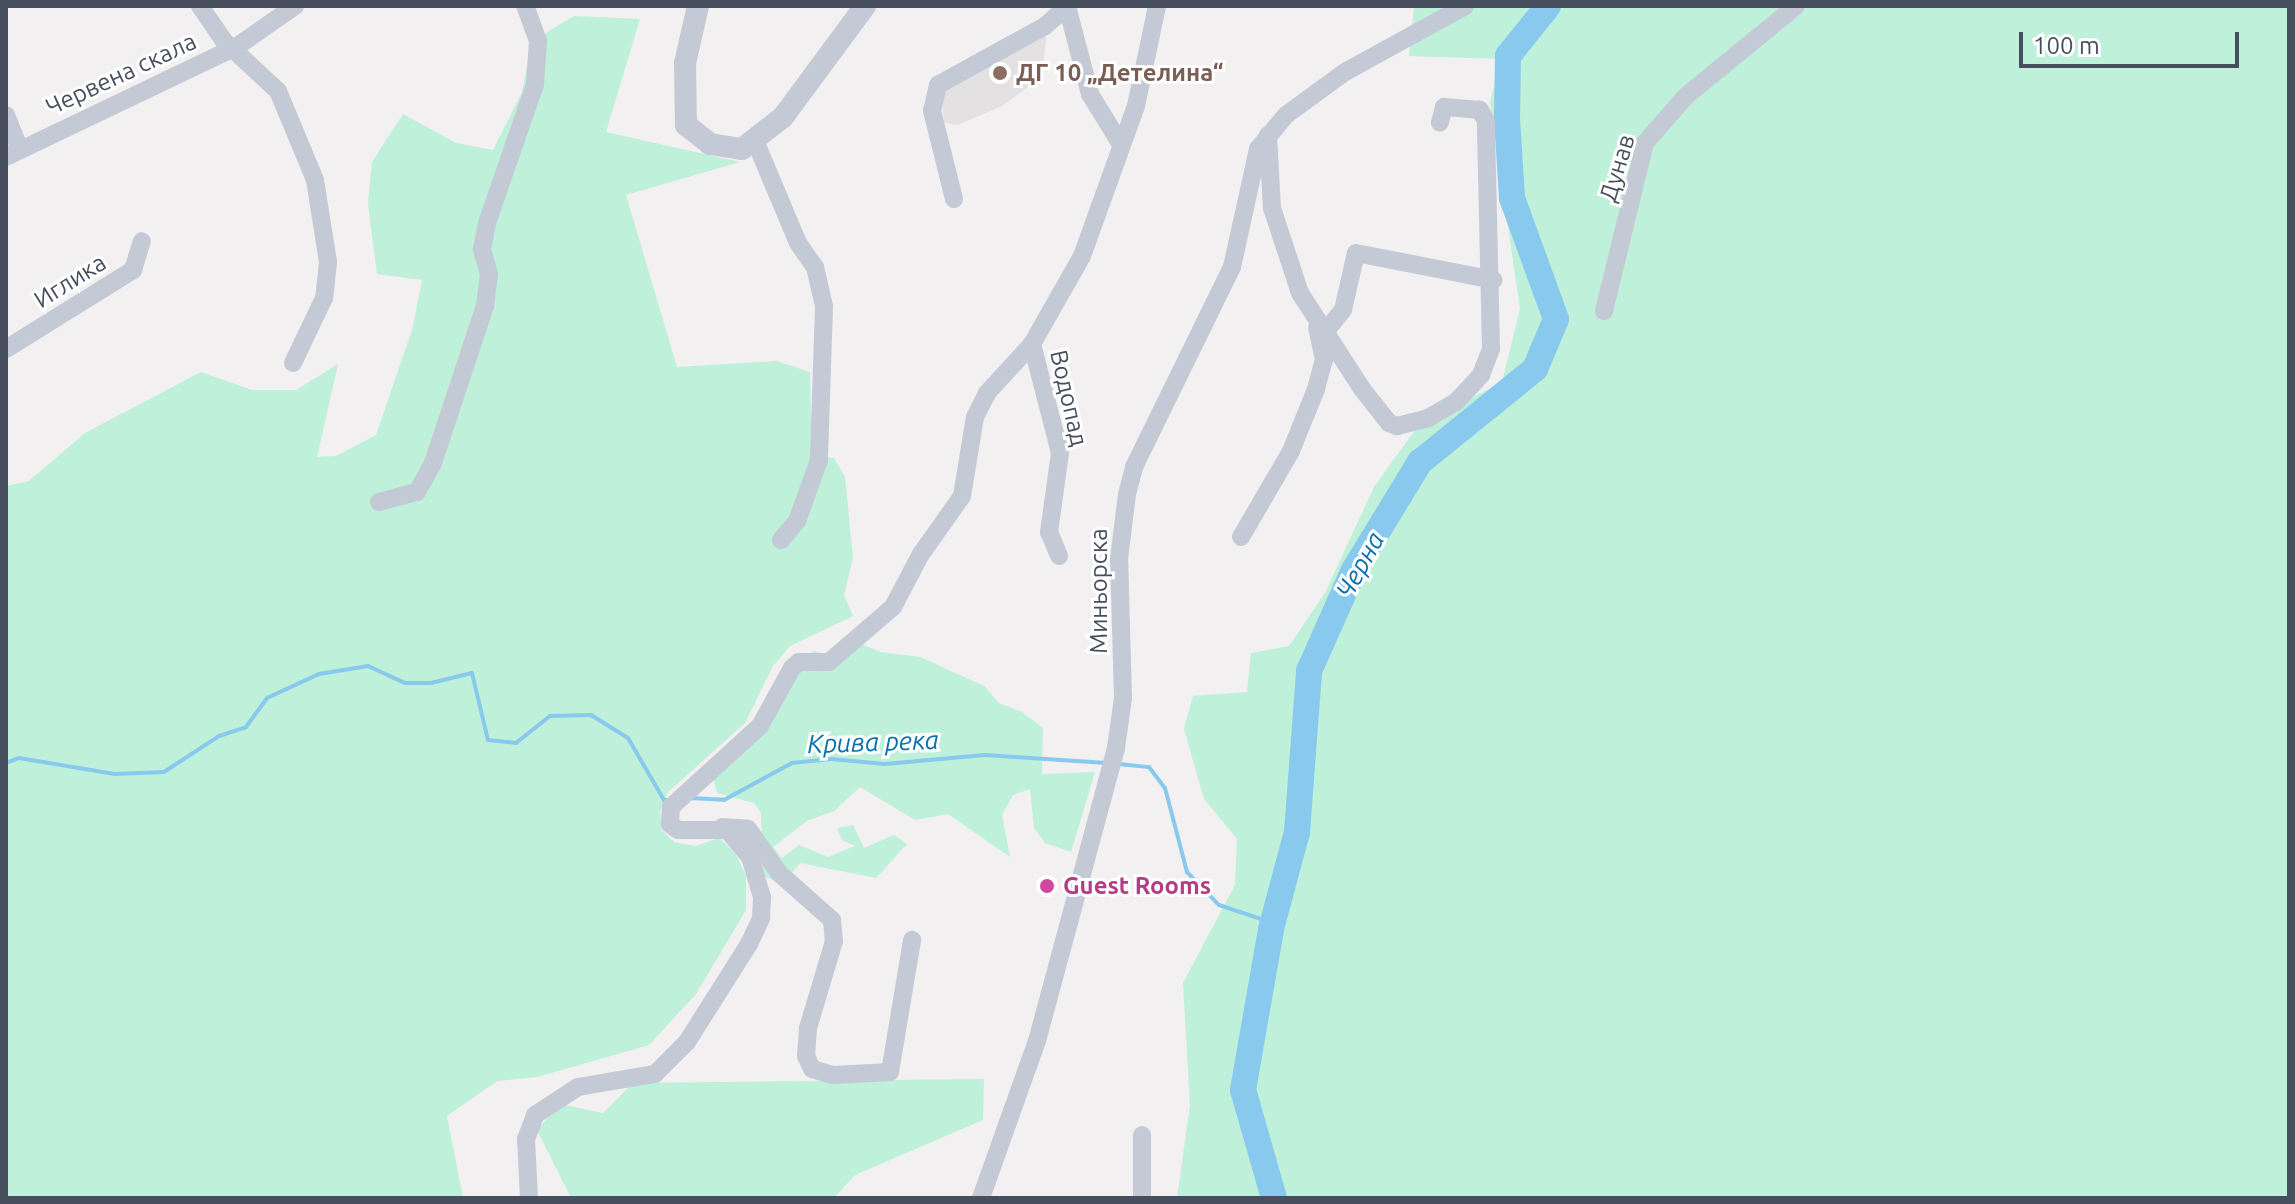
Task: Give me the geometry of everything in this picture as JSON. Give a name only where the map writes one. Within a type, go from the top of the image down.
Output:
[{"type":"street","points":[[200,6],[224,41],[236,47],[278,91],[315,180],[328,262],[324,298],[293,363]]},
{"type":"street","name":"Червена скала","points":[[13,153],[236,47],[295,6]]},
{"type":"street","points":[[379,502],[417,492],[433,463],[485,306],[489,274],[482,249],[487,223],[535,84],[538,41],[525,6]]},
{"type":"street","points":[[698,6],[685,63],[682,101],[686,125],[697,138],[727,149],[756,143],[783,117],[865,6]]},
{"type":"street","points":[[954,199],[932,111],[938,85],[1045,26],[1067,6],[1090,94],[1120,143]]},
{"type":"street","points":[[912,940],[890,1072],[833,1075],[812,1069],[806,1056],[807,1036],[834,941],[832,920],[779,873],[748,829],[678,830],[670,824],[671,807],[750,737],[799,662],[829,662],[893,607],[921,554],[962,496],[975,417],[987,393],[1032,344],[1070,284],[1143,81],[1157,6]]},
{"type":"street","name":"Миньорска","points":[[981,1198],[1037,1041],[1116,748],[1123,698],[1119,559],[1127,494],[1134,467],[1232,267],[1253,164],[1268,135],[1345,72],[1465,6]]},
{"type":"street","name":"Дунав","points":[[1604,311],[1645,143],[1686,96],[1796,6]]},
{"type":"street","points":[[1268,135],[1272,208],[1288,265],[1325,332],[1389,423],[1428,418],[1456,402],[1489,358],[1493,280],[1486,121],[1480,110],[1444,107],[1440,122]]},
{"type":"street","points":[[6,115],[13,153]]},
{"type":"street","points":[[756,143],[798,243],[815,267],[824,306],[819,460],[797,521],[781,540]]},
{"type":"street","name":"Иглика","points":[[6,349],[133,270],[142,241]]},
{"type":"street","points":[[1325,332],[1343,310],[1356,253],[1493,280]]},
{"type":"street","points":[[1241,537],[1291,451],[1321,373],[1323,351],[1314,314]]},
{"type":"street","name":"Водопад","points":[[1032,344],[1060,453],[1049,532],[1059,556]]},
{"type":"street","points":[[529,1198],[526,1139],[535,1115],[578,1087],[655,1074],[687,1042],[749,944],[761,918],[758,876],[737,836],[720,829]]},
{"type":"street","points":[[1142,1135],[1142,1198]]},
{"type":"shaded area","name":"ДГ 10 „Детелина“","points":[[1048,21],[1042,77],[1002,106],[958,125],[944,123],[941,84]]},
{"type":"green space","points":[[1414,6],[2289,6],[2289,1198],[1177,1198],[1190,1105],[1183,983],[1235,885],[1237,839],[1204,799],[1184,729],[1193,696],[1247,692],[1251,653],[1289,646],[1325,593],[1374,487],[1418,426],[1502,382],[1520,309],[1490,102],[1501,59],[1409,56]]},
{"type":"green space","points":[[574,16],[640,19],[606,132],[740,162],[626,195],[677,367],[777,361],[810,372],[812,456],[834,458],[845,477],[853,558],[844,595],[853,616],[790,646],[773,666],[745,723],[668,792],[660,811],[662,830],[674,842],[695,846],[719,838],[735,853],[746,875],[746,910],[696,994],[649,1045],[537,1077],[497,1081],[447,1116],[463,1198],[6,1198],[6,486],[29,481],[85,433],[201,372],[252,390],[296,390],[338,364],[317,457],[336,456],[376,435],[412,330],[422,280],[377,274],[368,204],[372,162],[403,114],[456,143],[493,150],[522,92],[532,41]]},
{"type":"green space","points":[[849,639],[880,652],[920,657],[984,686],[999,703],[1022,712],[1043,728],[1042,774],[1095,772],[1071,852],[1045,843],[1034,828],[1030,789],[1013,795],[1002,815],[1010,857],[948,814],[915,820],[860,787],[834,811],[807,821],[773,847],[782,858],[799,845],[828,857],[855,846],[842,840],[837,828],[853,825],[864,848],[894,835],[907,844],[876,878],[800,863],[783,883],[762,876],[761,813],[754,803],[717,793],[712,774],[801,659],[814,651],[828,655]]},
{"type":"green space","points":[[984,1079],[983,1120],[855,1175],[834,1198],[571,1198],[537,1130],[560,1104],[603,1113],[633,1083]]},
{"type":"waterway","name":"Черна","points":[[1274,1198],[1243,1090],[1271,929],[1297,832],[1309,671],[1354,570],[1420,462],[1535,369],[1556,319],[1512,198],[1507,119],[1508,56],[1548,6]]},
{"type":"waterway","name":"Крива река","points":[[6,763],[19,758],[115,774],[164,772],[219,736],[246,727],[267,698],[319,674],[368,666],[405,683],[431,683],[472,673],[488,740],[516,743],[550,716],[591,715],[628,738],[664,800],[669,800]]},
{"type":"waterway","name":"Крива река","points":[[690,798],[724,800],[792,763],[831,759],[885,764],[985,755],[1107,763]]},
{"type":"waterway","name":"Крива река","points":[[1119,764],[1149,767],[1165,788],[1187,872],[1219,905],[1264,920],[1271,929]]},
{"type":"place","name":"ДГ 10 „Детелина“","points":[[1000,73]]},
{"type":"place","name":"Guest Rooms","points":[[1047,886]]}]
